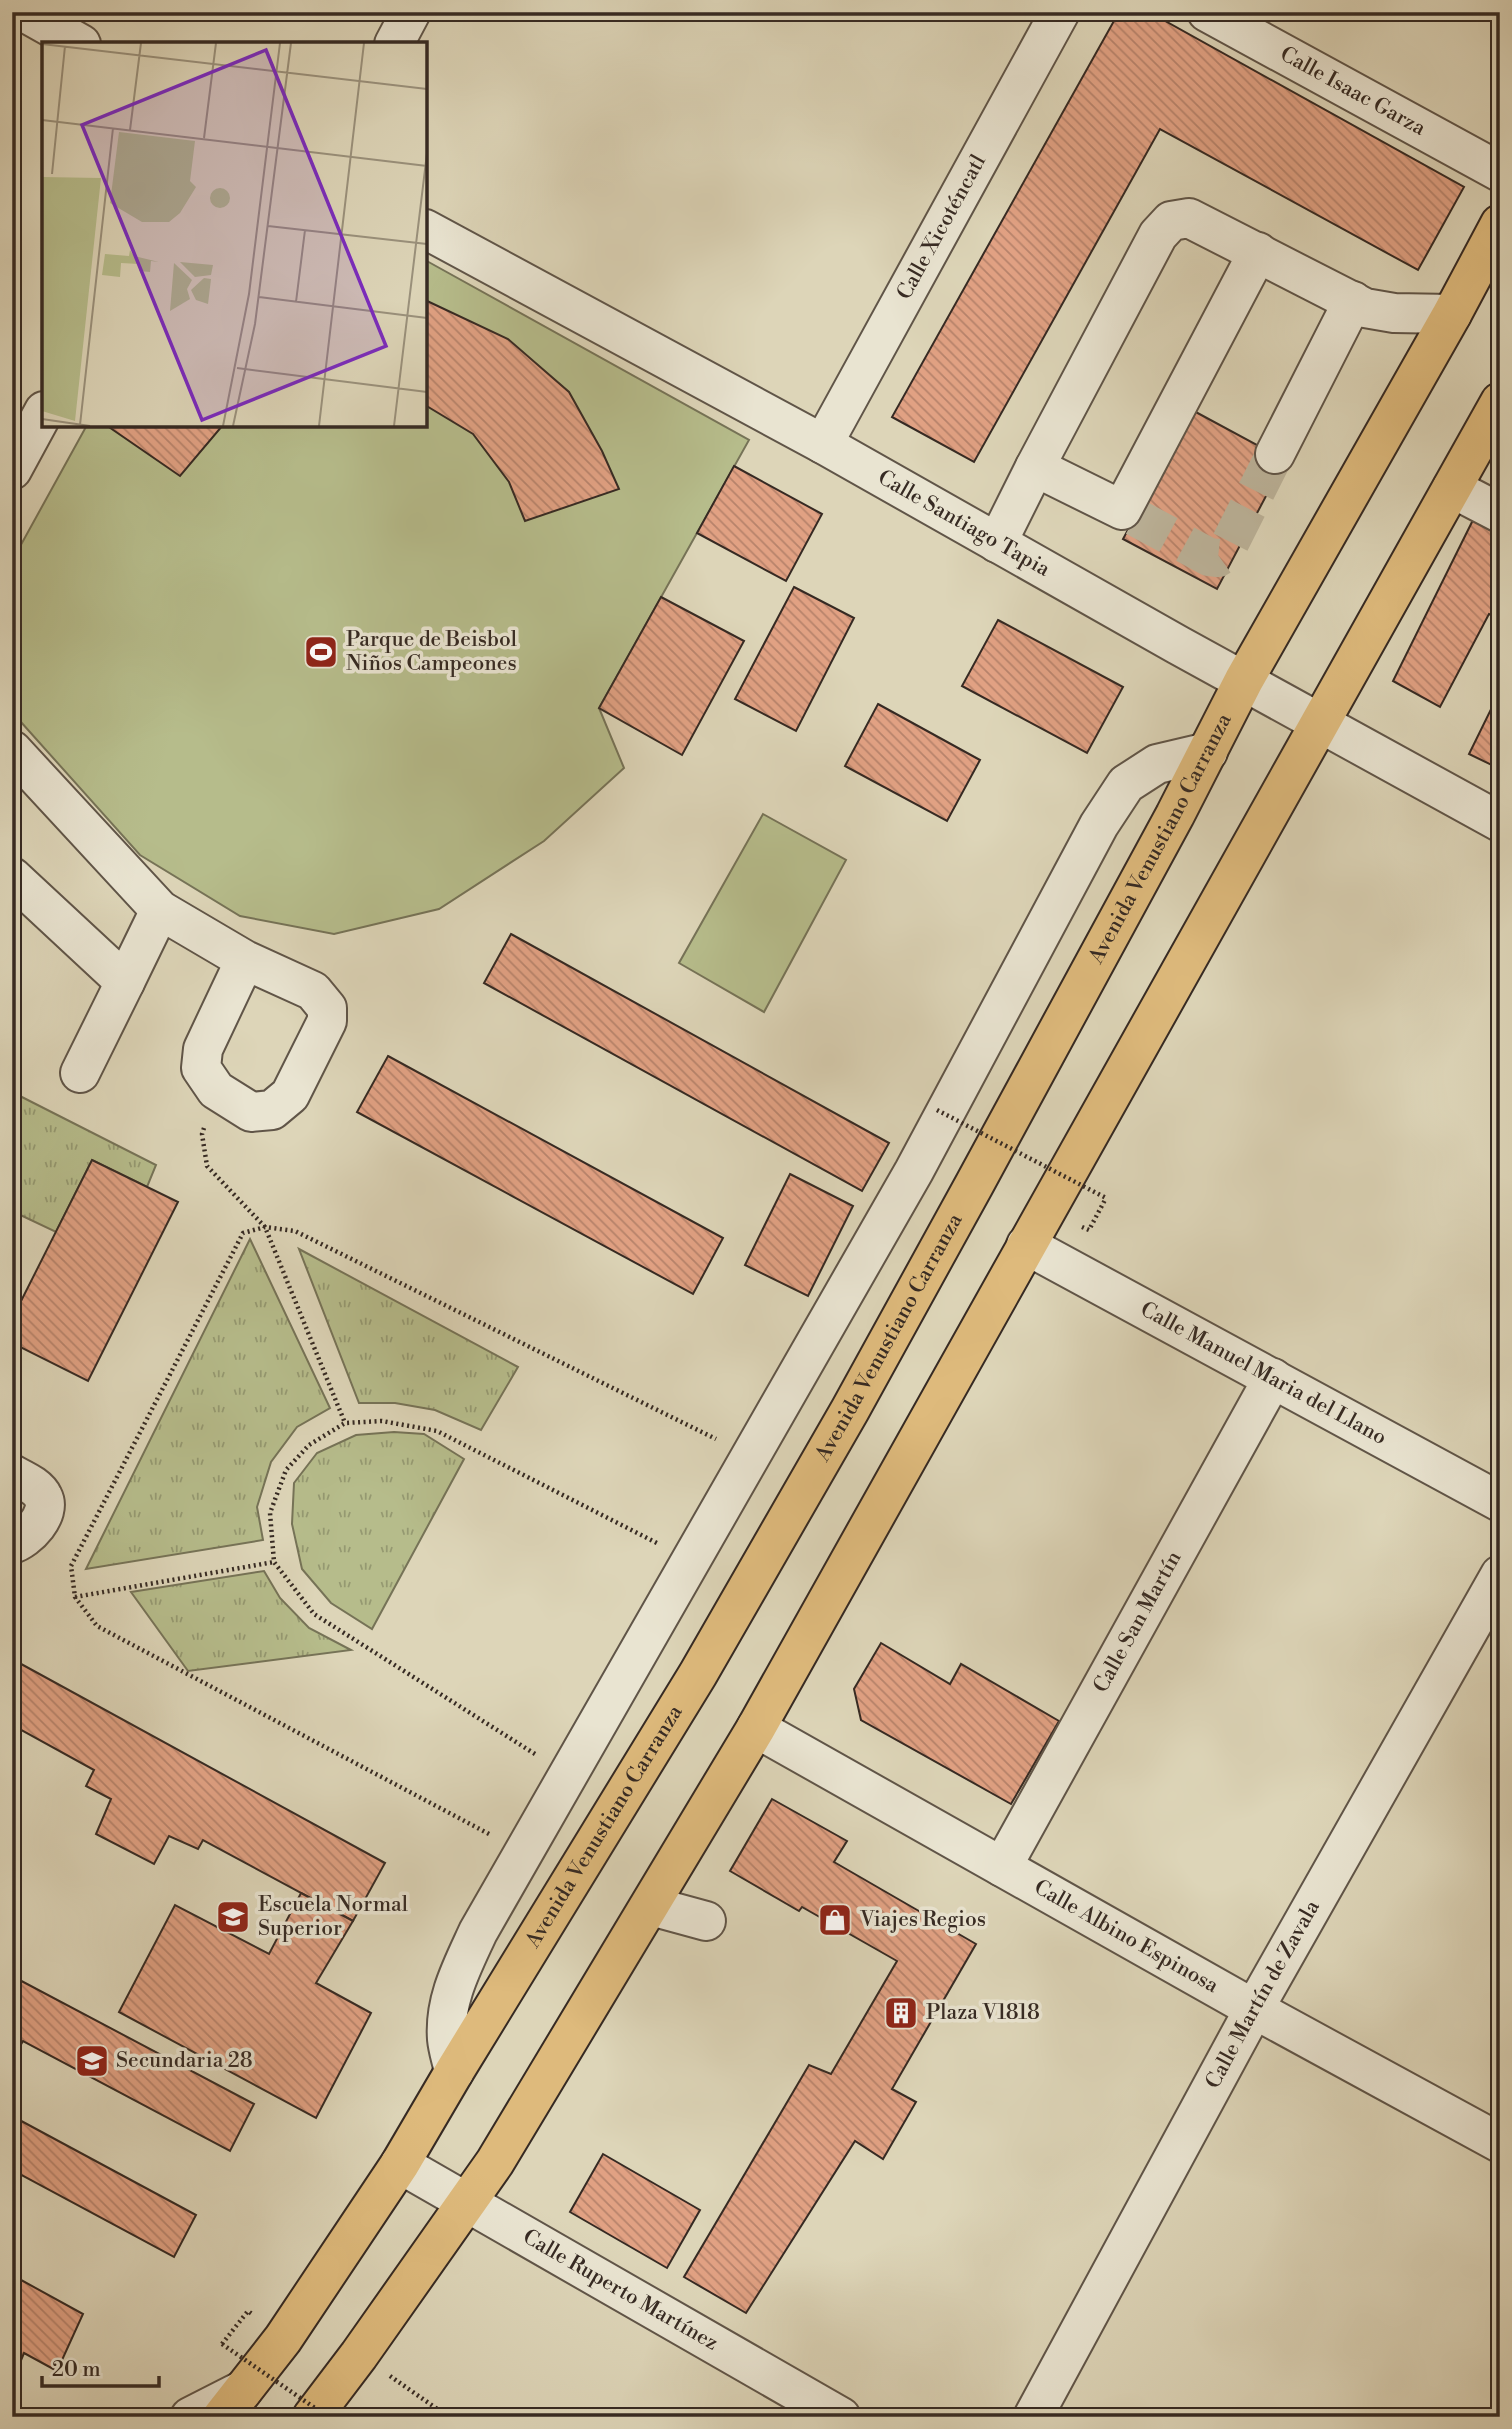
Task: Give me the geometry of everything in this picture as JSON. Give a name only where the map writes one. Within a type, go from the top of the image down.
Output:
[{"type":"main road","name":"Avenida Venustiano Carranza","points":[[232,2403],[283,2339],[400,2164],[698,1674],[850,1410],[981,1174],[1244,680],[1452,314],[1500,224]]},
{"type":"main road","points":[[312,2417],[468,2203],[509,2140],[757,1728],[1500,402]]},
{"type":"street","points":[[24,12],[78,42]]},
{"type":"street","points":[[395,42],[411,12]]},
{"type":"street","name":"Calle Xicoténcatl","points":[[823,444],[1060,12]]},
{"type":"street","name":"Calle Isaac Garza","points":[[1207,12],[1500,172]]},
{"type":"street","points":[[997,543],[1158,235],[1171,221],[1189,218],[1365,308],[1394,313],[1452,314]]},
{"type":"street","name":"Calle Santiago Tapia","points":[[427,230],[823,444],[1500,822]]},
{"type":"street","points":[[1035,467],[1128,514],[1258,252]]},
{"type":"street","points":[[1275,454],[1353,301]]},
{"type":"street","points":[[12,470],[42,415]]},
{"type":"street","points":[[1452,488],[1500,513]]},
{"type":"street","points":[[12,750],[160,910],[245,960],[313,991],[327,1008],[327,1021],[290,1095],[272,1110],[251,1112],[216,1090],[201,1068],[203,1049],[245,960]]},
{"type":"street","points":[[454,2072],[447,2038],[449,2004],[454,1982],[478,1932],[914,1171],[1099,825],[1126,784],[1157,764],[1208,752]]},
{"type":"street","points":[[12,877],[125,982]]},
{"type":"street","points":[[80,1073],[160,910]]},
{"type":"street","name":"Calle Manuel Maria del Llano","points":[[1026,1245],[1500,1502]]},
{"type":"street","name":"Calle San Martín","points":[[1002,1867],[1273,1378]]},
{"type":"street","points":[[12,1474],[31,1484],[42,1494],[45,1503],[30,1536],[12,1544]]},
{"type":"street","name":"Calle Martín de Zavala","points":[[1033,2417],[1254,2009],[1500,1575]]},
{"type":"street","name":"Calle Albino Espinosa","points":[[757,1728],[1254,2009],[1500,2143]]},
{"type":"street","points":[[651,1906],[706,1921]]},
{"type":"street","name":"Calle Ruperto Martínez","points":[[400,2164],[841,2417]]},
{"type":"street","points":[[190,2417],[232,2403]]},
{"type":"path","points":[[216,1090],[202,1134],[207,1166],[265,1227],[345,1423]]},
{"type":"path","points":[[937,1110],[1107,1198]]},
{"type":"path","points":[[525,1853],[97,1626],[75,1597],[71,1566],[243,1233],[265,1227],[295,1231],[751,1457]]},
{"type":"path","points":[[569,1775],[314,1614],[274,1562],[270,1513],[286,1470],[309,1445],[345,1423],[382,1421],[437,1431],[692,1560]]},
{"type":"path","points":[[75,1597],[274,1562]]},
{"type":"path","points":[[222,2344],[328,2417]]},
{"type":"path","points":[[359,2355],[443,2413],[441,2417]]},
{"type":"green space","name":"Parque de Beisbol Niños Campeones","points":[[427,261],[749,440],[599,708],[624,768],[544,841],[439,909],[334,934],[240,916],[140,855],[12,712],[12,561],[86,427],[427,427]]},
{"type":"green space","points":[[763,814],[846,860],[764,1012],[679,963]]},
{"type":"green space","points":[[12,1092],[156,1165],[147,1187],[92,1160],[56,1232],[12,1211]]},
{"type":"green space","points":[[250,1239],[330,1408],[297,1427],[271,1462],[257,1507],[263,1540],[86,1569]]},
{"type":"green space","points":[[299,1249],[518,1367],[481,1430],[435,1410],[395,1403],[359,1403]]},
{"type":"green space","points":[[394,1432],[424,1434],[464,1459],[372,1629],[331,1603],[302,1569],[292,1524],[294,1483],[317,1453],[356,1435]]},
{"type":"green space","points":[[264,1571],[280,1598],[309,1628],[351,1650],[188,1671],[131,1592]]},
{"type":"building","points":[[1119,12],[1149,12],[1464,187],[1418,270],[1160,129],[974,462],[892,417]]},
{"type":"building","points":[[427,301],[508,339],[569,392],[602,451],[619,489],[525,521],[509,482],[473,434],[427,406]]},
{"type":"building","points":[[1192,410],[1285,460],[1217,589],[1123,539]]},
{"type":"building","points":[[109,427],[221,427],[180,476]]},
{"type":"building","points":[[734,466],[822,514],[786,581],[697,533]]},
{"type":"building","points":[[1473,520],[1500,535],[1500,618],[1489,614],[1440,707],[1393,681]]},
{"type":"building","points":[[794,587],[854,618],[796,731],[735,699]]},
{"type":"building","points":[[661,597],[744,641],[682,755],[599,708]]},
{"type":"building","points":[[998,620],[1123,687],[1087,753],[962,686]]},
{"type":"building","points":[[1500,691],[1500,769],[1469,754]]},
{"type":"building","points":[[878,704],[980,760],[947,821],[845,766]]},
{"type":"building","points":[[511,934],[889,1143],[862,1191],[484,983]]},
{"type":"building","points":[[388,1056],[723,1238],[693,1294],[357,1112]]},
{"type":"building","points":[[92,1160],[178,1202],[88,1381],[12,1343],[12,1319]]},
{"type":"building","points":[[790,1174],[853,1206],[808,1296],[745,1265]]},
{"type":"building","points":[[881,1643],[950,1684],[961,1664],[1059,1721],[1011,1804],[861,1720],[854,1689]]},
{"type":"building","points":[[12,1659],[385,1863],[353,1921],[203,1840],[198,1849],[169,1836],[154,1864],[96,1834],[111,1799],[86,1786],[94,1770],[12,1725]]},
{"type":"building","name":"Plaza V1818","points":[[772,1799],[847,1841],[834,1862],[976,1944],[892,2089],[916,2102],[883,2159],[855,2141],[746,2313],[684,2277],[809,2065],[831,2074],[897,1961],[802,1907],[799,1911],[730,1871]]},
{"type":"building","points":[[301,1893],[353,1921],[316,1983],[371,2013],[316,2118],[119,2012],[175,1905],[269,1954]]},
{"type":"building","points":[[12,1976],[254,2104],[230,2151],[23,2041],[12,2060]]},
{"type":"building","points":[[12,2116],[196,2215],[174,2257],[12,2170]]},
{"type":"building","points":[[603,2154],[700,2210],[667,2268],[570,2212]]},
{"type":"building","points":[[12,2275],[83,2314],[57,2371],[24,2353],[17,2370],[12,2367]]},
{"type":"tunnel","points":[[1135,517],[1209,557],[1218,558],[1225,553],[1275,454]]},
{"type":"place","name":"Parque de Beisbol Niños Campeones","points":[[321,652]]},
{"type":"place","name":"Escuela Normal Superior","points":[[233,1917]]},
{"type":"place","name":"Viajes Regios","points":[[835,1920]]},
{"type":"place","name":"Plaza V1818","points":[[901,2013]]},
{"type":"place","name":"Secundaria 28","points":[[92,2061]]}]
